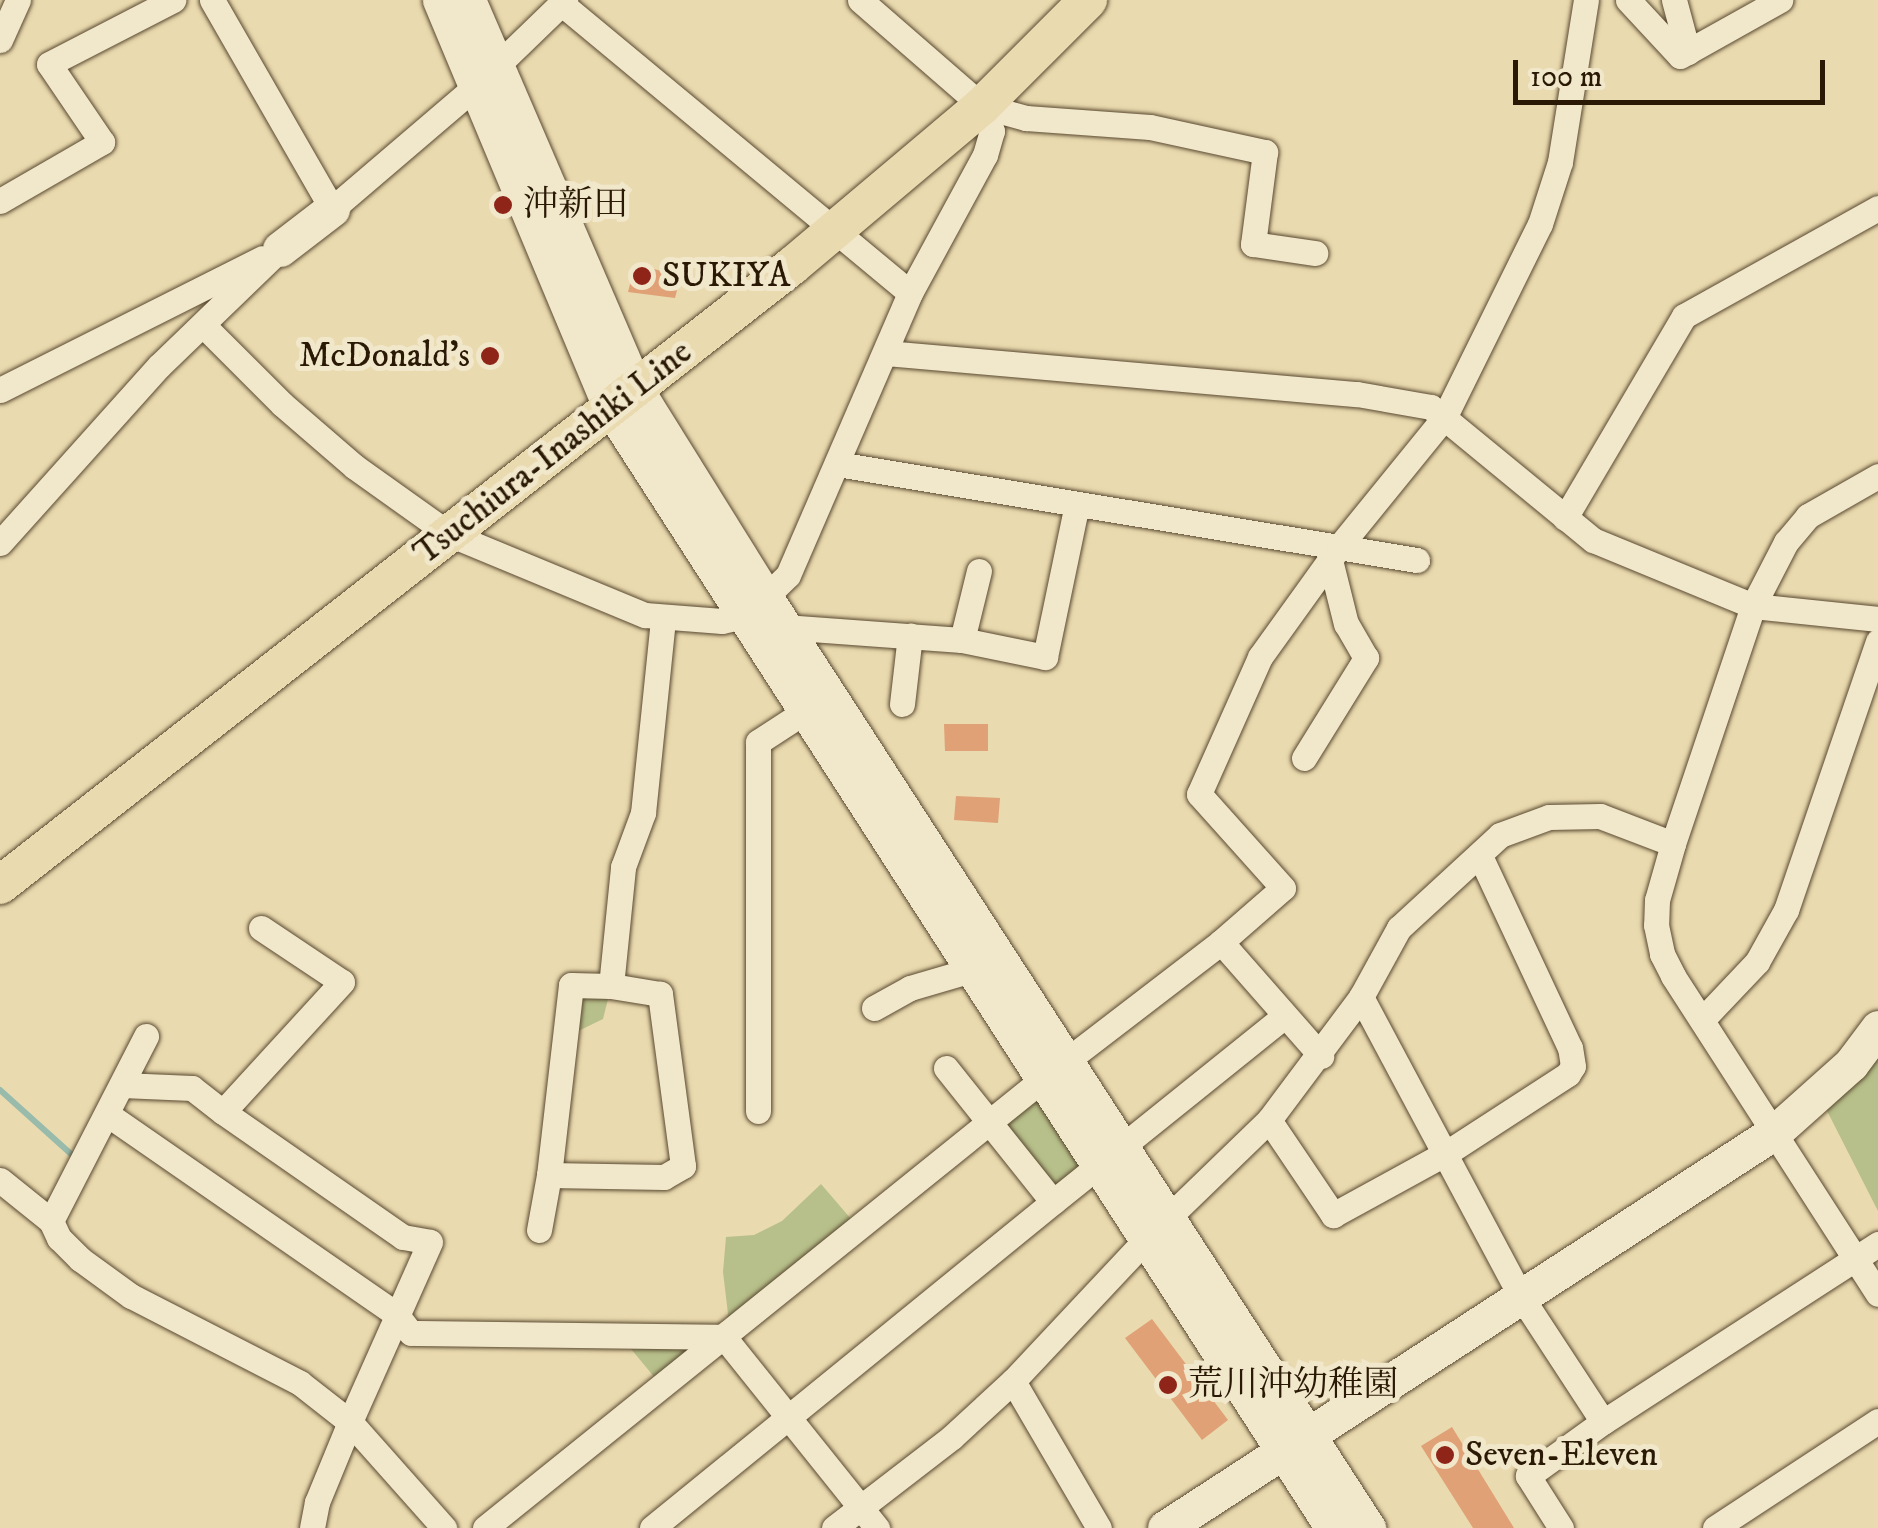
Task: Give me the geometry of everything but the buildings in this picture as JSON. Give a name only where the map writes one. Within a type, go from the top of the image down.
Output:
[{"type":"main road","name":"Tsuchiura-Inashiki Line","points":[[0,885],[833,232],[982,106],[1088,0]]},
{"type":"street","points":[[0,40],[18,0]]},
{"type":"street","points":[[0,201],[102,142],[49,64],[174,0]]},
{"type":"street","points":[[212,0],[332,209]]},
{"type":"street","points":[[440,0],[486,76],[622,398],[766,614],[1054,1070],[1113,1155],[1296,1442],[1368,1528]]},
{"type":"street","points":[[468,0],[486,76]]},
{"type":"street","points":[[860,0],[982,106],[1026,118],[1150,127],[1265,152],[1253,244],[1315,253]]},
{"type":"street","points":[[485,1528],[1054,1070],[1221,942],[1283,888],[1199,794],[1260,657],[1335,553],[1444,418],[1540,224],[1560,162],[1586,0]]},
{"type":"street","points":[[1628,0],[1680,56],[1780,0]]},
{"type":"street","points":[[1674,0],[1688,52]]},
{"type":"street","points":[[0,543],[159,366],[280,249],[486,76],[564,2],[910,293]]},
{"type":"street","points":[[766,614],[788,576],[910,293],[985,154],[992,132],[982,106]]},
{"type":"street","points":[[1565,518],[1684,316],[1878,208]]},
{"type":"street","points":[[0,390],[16,378],[280,249]]},
{"type":"street","points":[[203,325],[341,455],[409,509],[449,534],[602,599],[663,619],[722,622],[766,614],[962,640],[1046,657],[1077,504]]},
{"type":"street","points":[[886,353],[1357,394],[1431,407],[1593,540],[1753,606],[1878,619]]},
{"type":"street","points":[[837,464],[1335,553],[1417,560]]},
{"type":"street","points":[[1878,476],[1808,516],[1786,542],[1753,606],[1674,844],[1657,900],[1656,924],[1662,954],[1878,1294]]},
{"type":"street","points":[[1304,758],[1366,658],[1346,624],[1335,553]]},
{"type":"street","points":[[962,640],[979,571]]},
{"type":"street","points":[[766,614],[807,710],[971,970],[1054,1070]]},
{"type":"street","points":[[611,986],[623,867],[643,813],[663,619]]},
{"type":"street","points":[[902,704],[910,635]]},
{"type":"street","points":[[1702,1020],[1758,962],[1786,910],[1878,641]]},
{"type":"street","points":[[758,1111],[758,742],[807,710]]},
{"type":"street","points":[[834,1528],[952,1437],[1012,1381],[1158,1226],[1269,1120],[1321,1056],[1361,997],[1399,928],[1500,835],[1549,817],[1600,816],[1674,844]]},
{"type":"street","points":[[1269,1120],[1333,1215],[1448,1152],[1568,1074],[1573,1066],[1570,1048],[1480,856]]},
{"type":"street","points":[[223,1112],[342,982],[261,928]]},
{"type":"street","points":[[1221,942],[1321,1056]]},
{"type":"street","points":[[874,1008],[910,988],[971,970]]},
{"type":"street","points":[[540,1230],[571,984],[660,994],[683,1166],[664,1177],[549,1176]]},
{"type":"street","points":[[1361,997],[1448,1152],[1522,1298],[1603,1422]]},
{"type":"street","points":[[652,1528],[1284,1016]]},
{"type":"street","points":[[1165,1528],[1776,1131],[1851,1064],[1878,1028]]},
{"type":"street","points":[[51,1221],[146,1036]]},
{"type":"street","points":[[946,1068],[1053,1202]]},
{"type":"street","points":[[122,1084],[192,1088],[403,1236],[430,1242],[350,1422],[317,1502],[312,1528]]},
{"type":"street","points":[[107,1114],[396,1314],[411,1334],[724,1336]]},
{"type":"street","points":[[0,1180],[51,1221],[59,1238],[80,1259],[131,1296],[300,1383],[350,1422],[444,1528]]},
{"type":"street","points":[[1561,1528],[1528,1476],[1603,1422],[1856,1262],[1878,1244]]},
{"type":"street","points":[[724,1336],[878,1528]]},
{"type":"street","points":[[1012,1381],[1099,1528]]},
{"type":"street","points":[[1715,1528],[1878,1421]]},
{"type":"street","points":[[1296,1442],[1333,1528]]},
{"type":"green space","points":[[575,991],[610,991],[603,1019],[570,1035]]},
{"type":"green space","points":[[1878,1043],[1878,1211],[1823,1103]]},
{"type":"green space","points":[[1043,1085],[1096,1162],[1053,1196],[996,1123]]},
{"type":"green space","points":[[821,1184],[857,1226],[723,1331],[728,1314],[723,1272],[726,1237],[754,1235],[782,1221]]},
{"type":"green space","points":[[622,1338],[715,1339],[660,1384]]},
{"type":"waterway","points":[[0,1090],[71,1154]]},
{"type":"place","name":"沖新田","points":[[503,205]]},
{"type":"place","name":"SUKIYA","points":[[642,276]]},
{"type":"place","name":"McDonald's","points":[[490,356]]},
{"type":"place","name":"荒川沖幼稚園","points":[[1168,1385]]},
{"type":"place","name":"Seven-Eleven","points":[[1445,1455]]}]
